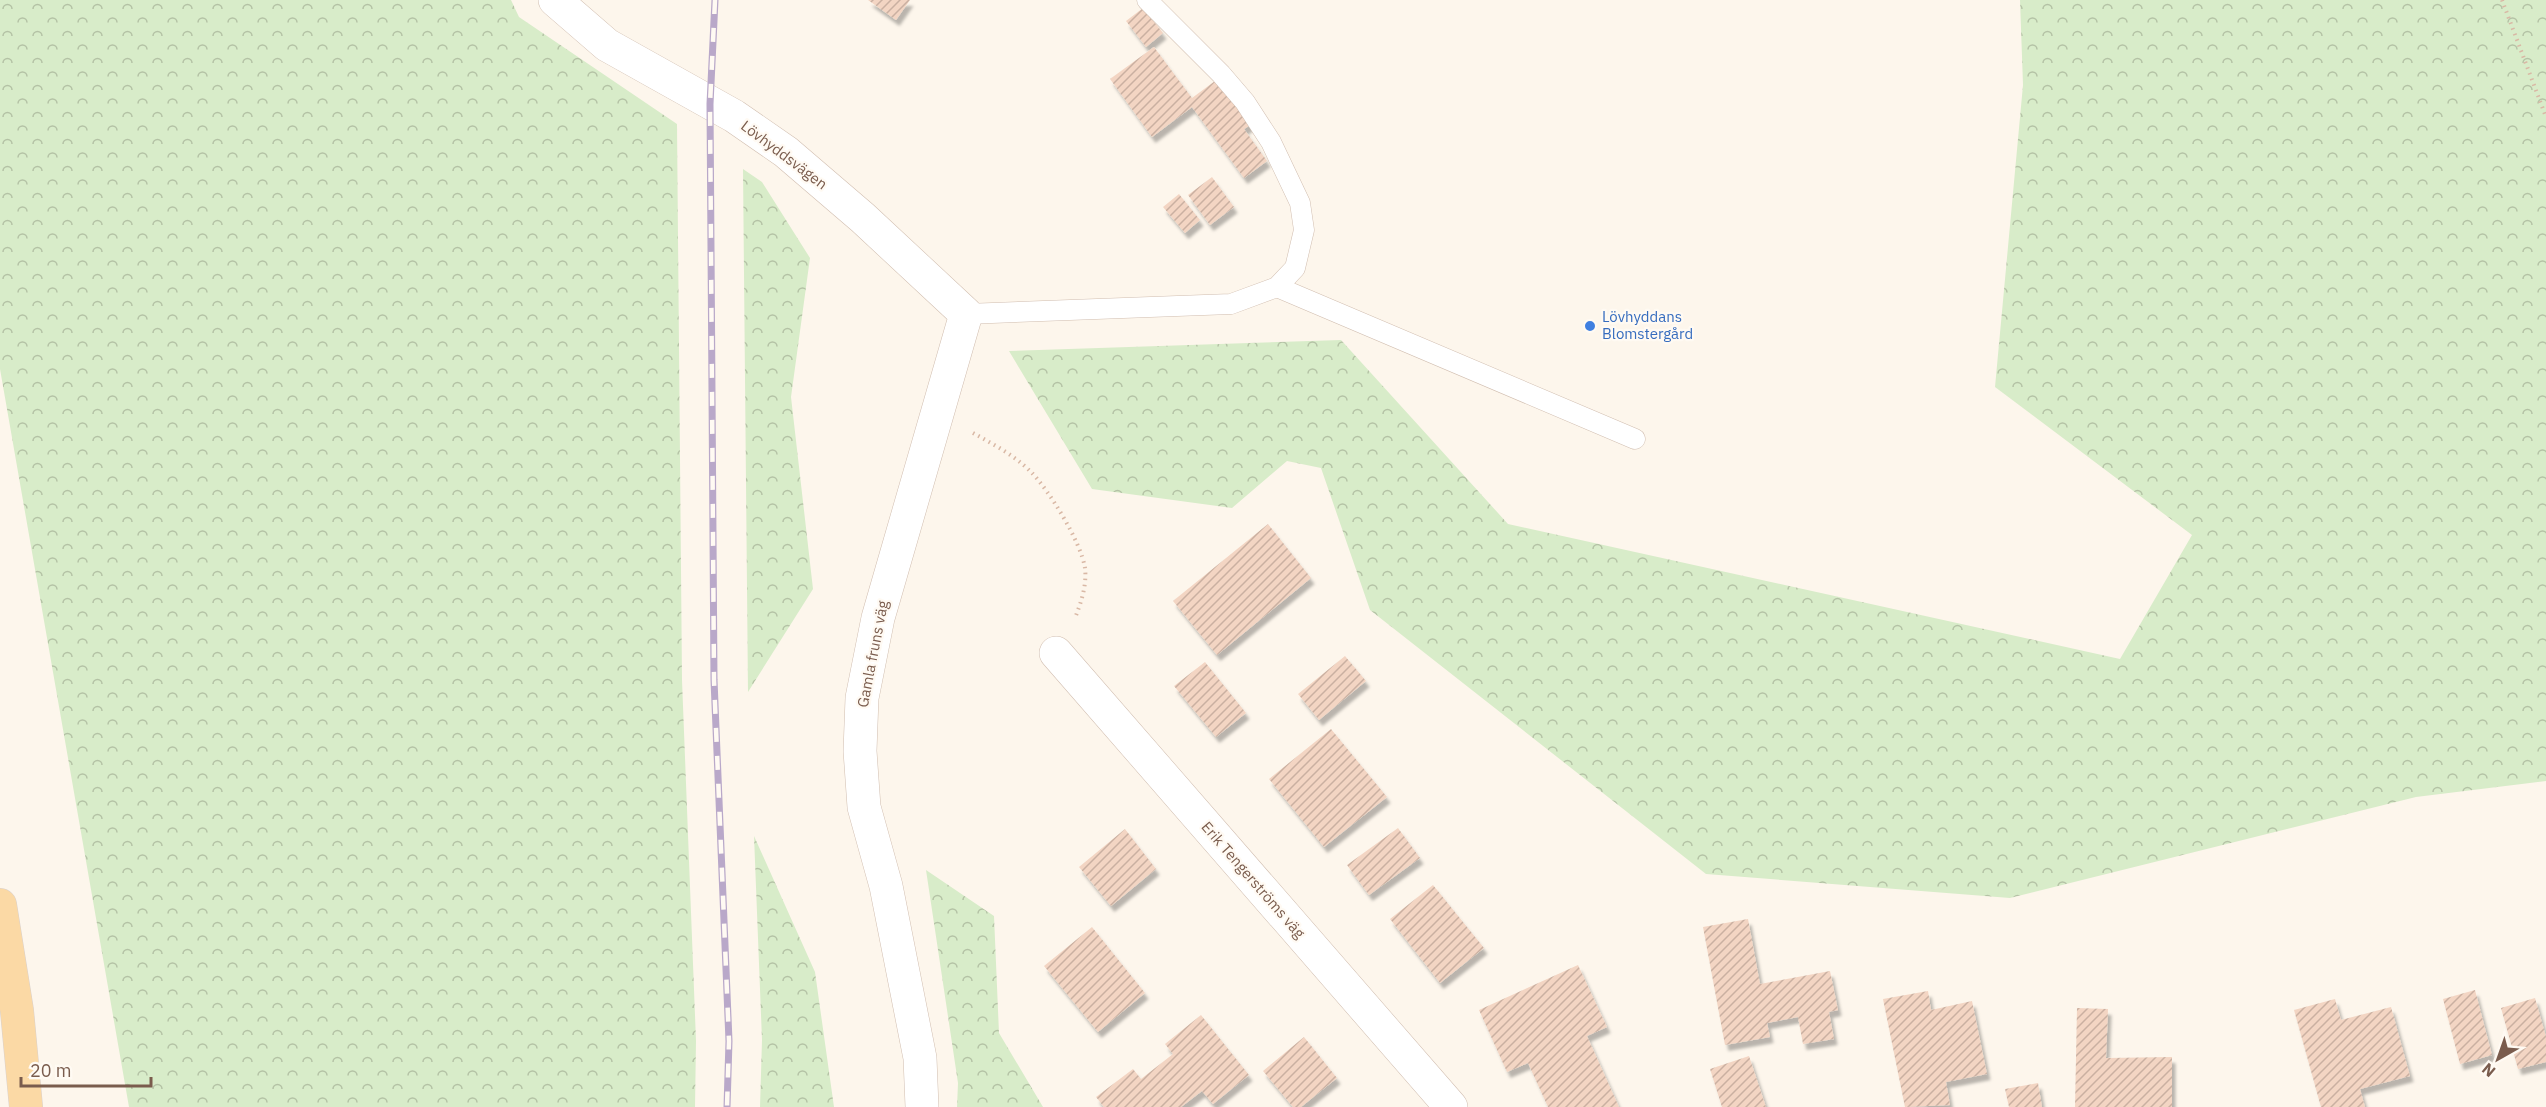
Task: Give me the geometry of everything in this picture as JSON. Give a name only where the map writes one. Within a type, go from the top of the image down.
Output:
[{"type":"main road","points":[[0,905],[17,1011],[26,1107]]},
{"type":"street","name":"Lövhyddsvägen","points":[[555,0],[607,45],[734,116],[786,152],[863,218],[966,314]]},
{"type":"street","name":"Gamla fruns väg","points":[[922,1107],[920,1058],[886,886],[864,807],[860,751],[862,698],[878,618],[966,314]]},
{"type":"street","name":"Erik Tengerströms väg","points":[[1056,653],[1451,1107]]},
{"type":"lane","points":[[966,314],[1231,304],[1278,287],[1295,268],[1304,230],[1300,203],[1271,142],[1245,102],[1221,74],[1147,0]]},
{"type":"lane","points":[[1278,287],[1635,439]]},
{"type":"path","points":[[2502,0],[2546,117]]},
{"type":"path","points":[[937,416],[962,426],[1004,451],[1030,471],[1047,490],[1072,534],[1084,568],[1082,599],[1071,627],[1056,653]]},
{"type":"green space","points":[[0,0],[511,0],[519,17],[677,124],[682,680],[696,1041],[695,1107],[129,1107],[0,369]]},
{"type":"green space","points":[[2020,0],[2546,0],[2546,781],[2416,797],[2010,898],[1706,874],[1370,610],[1321,468],[1287,461],[1232,508],[1092,489],[1009,351],[1341,340],[1508,524],[2120,659],[2192,535],[1995,387],[2023,85]]},
{"type":"green space","points":[[743,169],[762,182],[810,258],[791,397],[813,589],[748,692]]},
{"type":"green space","points":[[754,836],[815,972],[834,1107],[760,1107],[762,1040]]},
{"type":"green space","points":[[926,870],[994,916],[999,1033],[1043,1107],[957,1107],[958,1083]]},
{"type":"building","points":[[868,0],[910,0],[896,20]]},
{"type":"building","points":[[1143,8],[1163,33],[1146,47],[1126,21]]},
{"type":"building","points":[[1154,47],[1192,98],[1219,78],[1252,124],[1244,129],[1267,161],[1244,178],[1192,107],[1152,137],[1110,79]]},
{"type":"building","points":[[1212,177],[1234,207],[1210,225],[1188,195]]},
{"type":"building","points":[[1179,194],[1200,220],[1185,233],[1163,207]]},
{"type":"building","points":[[1268,524],[1311,578],[1217,655],[1173,601]]},
{"type":"building","points":[[1345,656],[1366,681],[1319,720],[1298,694]]},
{"type":"building","points":[[1205,662],[1246,713],[1216,737],[1174,686]]},
{"type":"building","points":[[1331,729],[1387,797],[1324,847],[1269,779]]},
{"type":"building","points":[[1398,828],[1420,858],[1369,895],[1347,865]]},
{"type":"building","points":[[1125,829],[1156,869],[1111,906],[1079,867]]},
{"type":"building","points":[[1433,885],[1484,948],[1440,983],[1390,919]]},
{"type":"building","points":[[1748,919],[1760,984],[1830,971],[1838,1010],[1829,1012],[1834,1039],[1803,1044],[1798,1017],[1767,1023],[1770,1037],[1725,1045],[1703,927]]},
{"type":"building","points":[[1092,927],[1145,993],[1098,1032],[1044,966]]},
{"type":"building","points":[[1578,965],[1607,1027],[1587,1036],[1619,1107],[1548,1107],[1528,1063],[1507,1072],[1479,1010]]},
{"type":"building","points":[[2475,990],[2492,1055],[2460,1064],[2443,999]]},
{"type":"building","points":[[1928,991],[1931,1010],[1972,1001],[1987,1074],[1946,1082],[1950,1105],[1905,1107],[1883,999]]},
{"type":"building","points":[[2535,998],[2546,1037],[2546,1062],[2518,1069],[2501,1008]]},
{"type":"building","points":[[2335,999],[2341,1020],[2391,1007],[2410,1076],[2360,1089],[2365,1107],[2321,1107],[2294,1010]]},
{"type":"building","points":[[2077,1008],[2108,1009],[2106,1058],[2172,1057],[2172,1107],[2075,1107]]},
{"type":"building","points":[[1201,1015],[1249,1075],[1213,1104],[1202,1091],[1181,1107],[1104,1107],[1096,1097],[1133,1069],[1141,1079],[1173,1054],[1165,1044]]},
{"type":"building","points":[[1304,1037],[1337,1078],[1301,1107],[1293,1107],[1263,1071]]},
{"type":"building","points":[[1749,1056],[1766,1107],[1722,1107],[1710,1069]]},
{"type":"building","points":[[2038,1083],[2042,1107],[2009,1107],[2005,1089]]},
{"type":"railway","points":[[715,0],[710,104],[714,680],[729,1041],[727,1107]]},
{"type":"place","name":"Lövhyddans Blomstergård","points":[[1590,326]]}]
